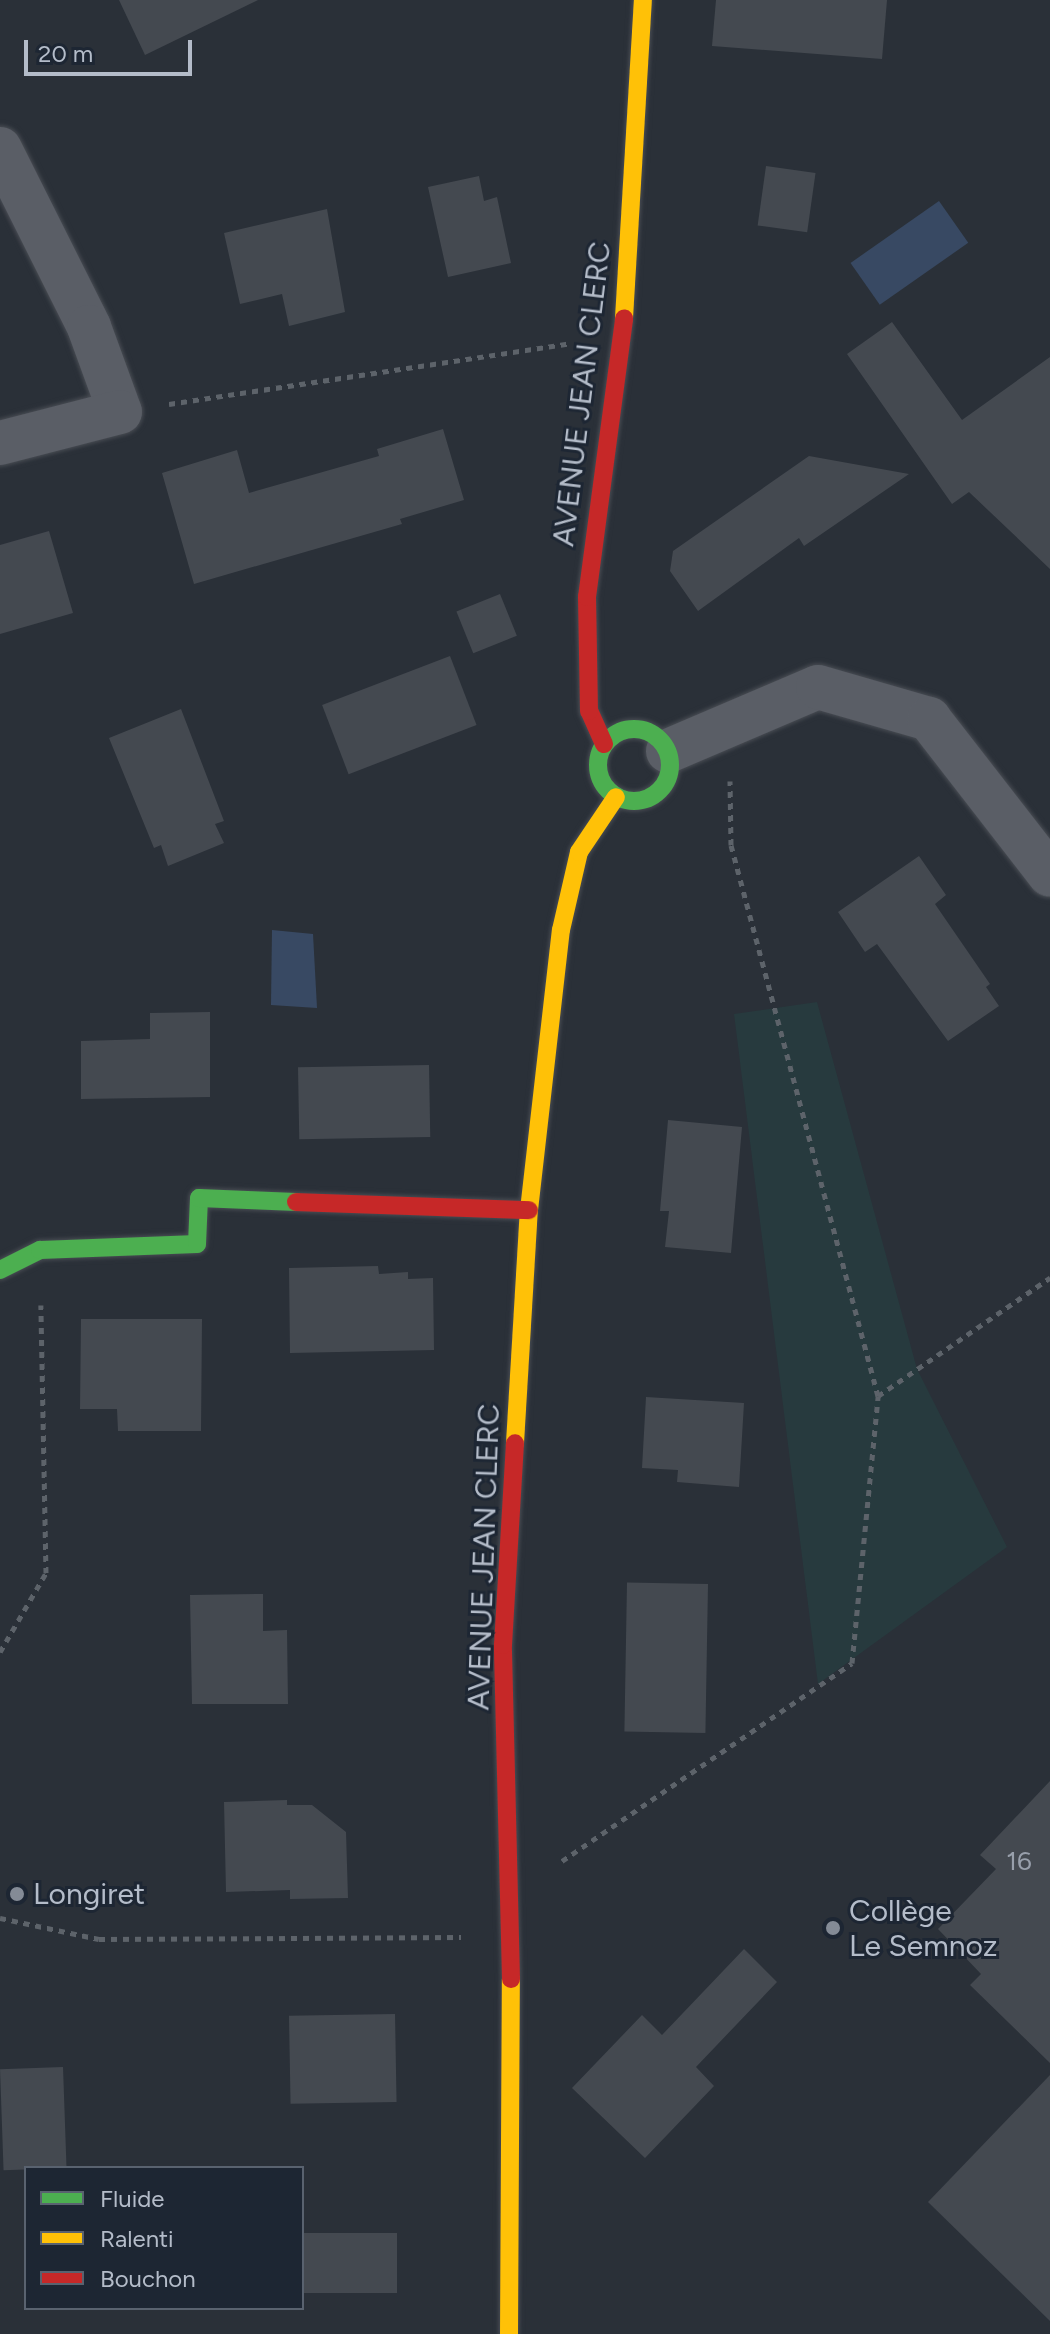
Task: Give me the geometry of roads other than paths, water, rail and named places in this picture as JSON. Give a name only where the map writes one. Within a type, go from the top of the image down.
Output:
[{"type":"street","name":"AVENUE JEAN CLERC","points":[[509,2334],[511,1937],[503,1645],[529,1210],[561,930],[579,852],[616,797],[601,782],[597,763],[604,744],[589,711],[587,597],[596,510],[623,334],[643,0]]},
{"type":"street","points":[[0,149],[89,327],[120,412],[0,443]]},
{"type":"street","points":[[668,751],[729,722],[818,687],[929,719],[1050,875]]},
{"type":"street","points":[[604,744],[625,729],[651,733],[668,751],[670,769],[664,785],[651,797],[634,802],[616,797]]},
{"type":"street","points":[[0,1270],[40,1250],[197,1244],[199,1198],[529,1210]]},
{"type":"water","points":[[939,201],[968,243],[880,305],[851,263]]},
{"type":"water","points":[[272,930],[313,934],[317,1008],[271,1005]]},
{"type":"place","name":"Longiret","points":[[17,1894]]},
{"type":"place","name":"Collège Le Semnoz","points":[[833,1928]]}]
